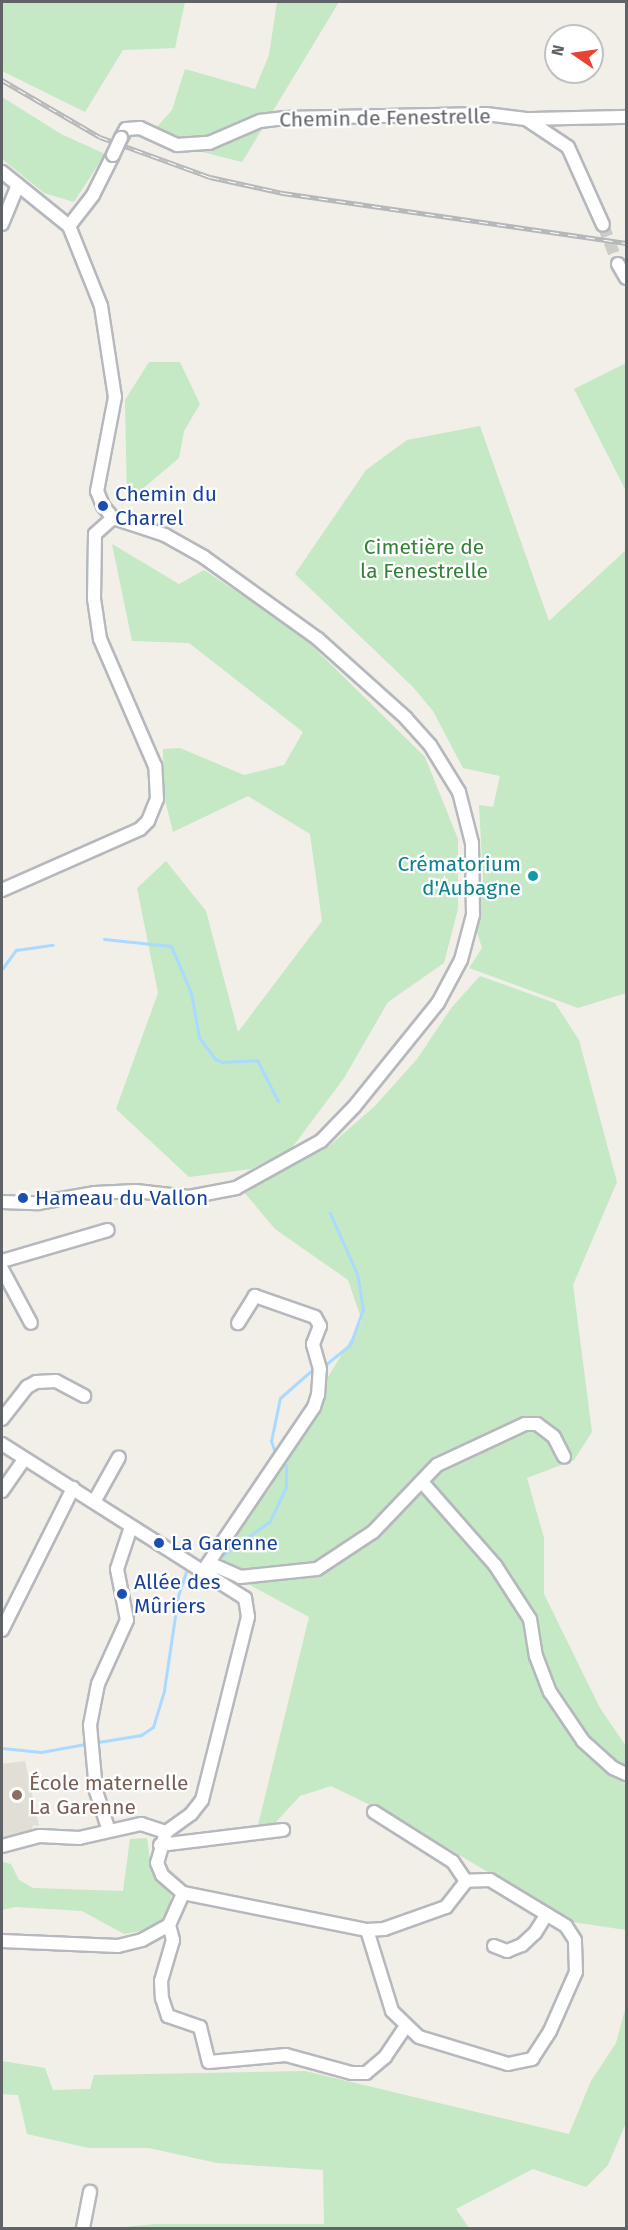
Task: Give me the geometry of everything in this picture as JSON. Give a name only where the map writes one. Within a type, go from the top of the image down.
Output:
[{"type":"street","name":"Chemin de Fenestrelle","points":[[69,226],[93,195],[126,129],[140,128],[177,145],[209,143],[260,121],[283,118],[486,114],[526,119],[568,147],[603,225]]},
{"type":"street","points":[[526,119],[627,117]]},
{"type":"street","points":[[2,172],[69,226],[101,306],[114,378],[111,425],[97,485],[98,499],[113,518],[165,535],[204,557],[318,639],[406,718],[430,745],[459,792],[472,843],[472,915],[461,960],[438,1003],[354,1107],[321,1141],[236,1188],[189,1197],[136,1191],[95,1193],[38,1203],[2,1202]]},
{"type":"street","points":[[2,224],[18,185]]},
{"type":"street","points":[[618,264],[627,278]]},
{"type":"street","points":[[2,890],[140,829],[148,821],[157,799],[155,766],[100,639],[94,599],[96,534],[113,518]]},
{"type":"street","points":[[2,1261],[108,1230]]},
{"type":"street","points":[[2,1269],[31,1323]]},
{"type":"street","points":[[207,1566],[314,1407],[318,1395],[320,1369],[313,1344],[320,1326],[315,1317],[255,1296],[238,1323]]},
{"type":"street","points":[[2,1419],[27,1387],[36,1382],[56,1381],[84,1396]]},
{"type":"street","points":[[2,1444],[130,1527],[207,1566],[240,1577],[317,1569],[373,1532],[422,1482],[452,1456],[525,1424],[537,1424],[554,1437],[564,1457]]},
{"type":"street","points":[[94,1502],[119,1457]]},
{"type":"street","points":[[2,1491],[24,1460]]},
{"type":"street","points":[[422,1482],[495,1565],[530,1619],[536,1656],[550,1692],[584,1741],[613,1768],[627,1774]]},
{"type":"street","points":[[2,1630],[73,1488]]},
{"type":"street","points":[[108,1828],[96,1790],[90,1725],[98,1684],[127,1620],[117,1569],[117,1557],[130,1527]]},
{"type":"street","points":[[207,1566],[245,1598],[248,1617],[202,1800],[191,1814],[166,1832],[160,1845],[157,1863],[162,1875],[183,1893],[367,1930],[384,1929],[446,1907],[466,1881]]},
{"type":"street","points":[[374,1812],[453,1862],[466,1881]]},
{"type":"street","points":[[2,1846],[40,1836],[79,1838],[108,1828],[141,1824],[166,1832]]},
{"type":"street","points":[[160,1845],[283,1830]]},
{"type":"street","points":[[367,1930],[384,1995],[406,2026],[438,2045],[508,2064],[532,2059],[550,2031],[576,1972],[578,1955],[575,1940],[566,1926],[490,1880],[466,1881]]},
{"type":"street","points":[[2,1941],[118,1946],[142,1940],[169,1925],[183,1893]]},
{"type":"street","points":[[494,1946],[507,1951],[522,1944],[535,1933],[547,1914]]},
{"type":"street","points":[[169,1925],[173,1940],[161,1981],[162,1998],[168,2016],[200,2027],[209,2062],[286,2055],[352,2073],[366,2073],[385,2057],[406,2026]]},
{"type":"street","points":[[83,2229],[90,2192]]},
{"type":"shaded area","name":"École maternelle La Garenne","points":[[25,1761],[39,1826],[33,1825],[31,1833],[2,1842],[2,1764]]},
{"type":"green space","points":[[2,2],[185,2],[175,48],[123,50],[85,112],[2,71]]},
{"type":"green space","points":[[277,2],[339,2],[242,162],[147,138],[172,110],[185,69],[255,89],[269,55]]},
{"type":"green space","points":[[2,97],[61,134],[105,154],[74,202],[44,193],[2,159]]},
{"type":"green space","points":[[149,362],[180,362],[200,404],[184,431],[179,458],[127,502],[125,400]]},
{"type":"green space","points":[[626,363],[626,491],[574,389]]},
{"type":"green space","name":"Cimetière de la Fenestrelle","points":[[480,426],[549,621],[626,550],[626,993],[578,1008],[469,968],[482,948],[477,932],[483,879],[479,805],[493,807],[500,776],[463,768],[433,711],[413,687],[295,574],[366,470],[407,440]]},
{"type":"green space","points":[[112,544],[179,584],[204,570],[299,633],[425,757],[458,839],[458,909],[444,963],[388,1002],[344,1078],[291,1149],[251,1169],[189,1177],[116,1109],[158,993],[137,888],[166,861],[206,911],[238,1032],[322,921],[310,834],[248,796],[173,832],[164,796],[163,749],[180,748],[244,775],[284,765],[303,732],[189,643],[132,641]]},
{"type":"green space","points":[[480,976],[555,1003],[579,1040],[617,1182],[573,1285],[592,1432],[574,1460],[527,1478],[544,1538],[544,1594],[600,1708],[626,1746],[626,1930],[573,1922],[393,1816],[331,1786],[300,1796],[274,1824],[258,1825],[309,1617],[239,1579],[220,1556],[310,1426],[328,1377],[362,1321],[348,1280],[275,1229],[244,1192],[328,1147],[375,1106],[417,1059],[452,1007]]},
{"type":"green space","points":[[147,1838],[151,1868],[171,1895],[169,1912],[152,1929],[124,1934],[82,1911],[15,1907],[2,1910],[2,1862],[11,1864],[19,1880],[33,1888],[123,1891],[130,1839]]},
{"type":"green space","points":[[626,2006],[626,2123],[608,2165],[586,2187],[533,2169],[456,2209],[469,2228],[114,2228],[154,2224],[324,2224],[323,2170],[217,2163],[149,2148],[89,2148],[27,2134],[18,2095],[2,2094],[2,2061],[45,2068],[53,2090],[90,2089],[94,2075],[305,2071],[569,2134],[591,2081],[616,2043]]},
{"type":"waterway","points":[[104,939],[171,946],[191,993],[199,1037],[215,1059],[222,1062],[257,1060],[278,1101]]},
{"type":"waterway","points":[[2,969],[16,950],[53,945]]},
{"type":"waterway","points":[[325,1365],[350,1345],[363,1310],[357,1274],[330,1213]]},
{"type":"waterway","points":[[275,1453],[271,1441],[280,1398],[312,1370]]},
{"type":"waterway","points":[[216,1560],[270,1521],[286,1486],[286,1465]]},
{"type":"waterway","points":[[98,1742],[141,1735],[153,1727],[164,1690],[178,1596],[187,1569]]},
{"type":"waterway","points":[[2,1748],[41,1752],[85,1744]]},
{"type":"tunnel","points":[[603,225],[618,264]]},
{"type":"railway","points":[[2,80],[100,137],[210,177],[283,193],[626,243]]},
{"type":"place","name":"Chemin du Charrel","points":[[103,506]]},
{"type":"place","name":"Crématorium d'Aubagne","points":[[533,876]]},
{"type":"place","name":"Hameau du Vallon","points":[[23,1198]]},
{"type":"place","name":"La Garenne","points":[[159,1543]]},
{"type":"place","name":"Allée des Mûriers","points":[[122,1594]]},
{"type":"place","name":"École maternelle La Garenne","points":[[17,1795]]}]
